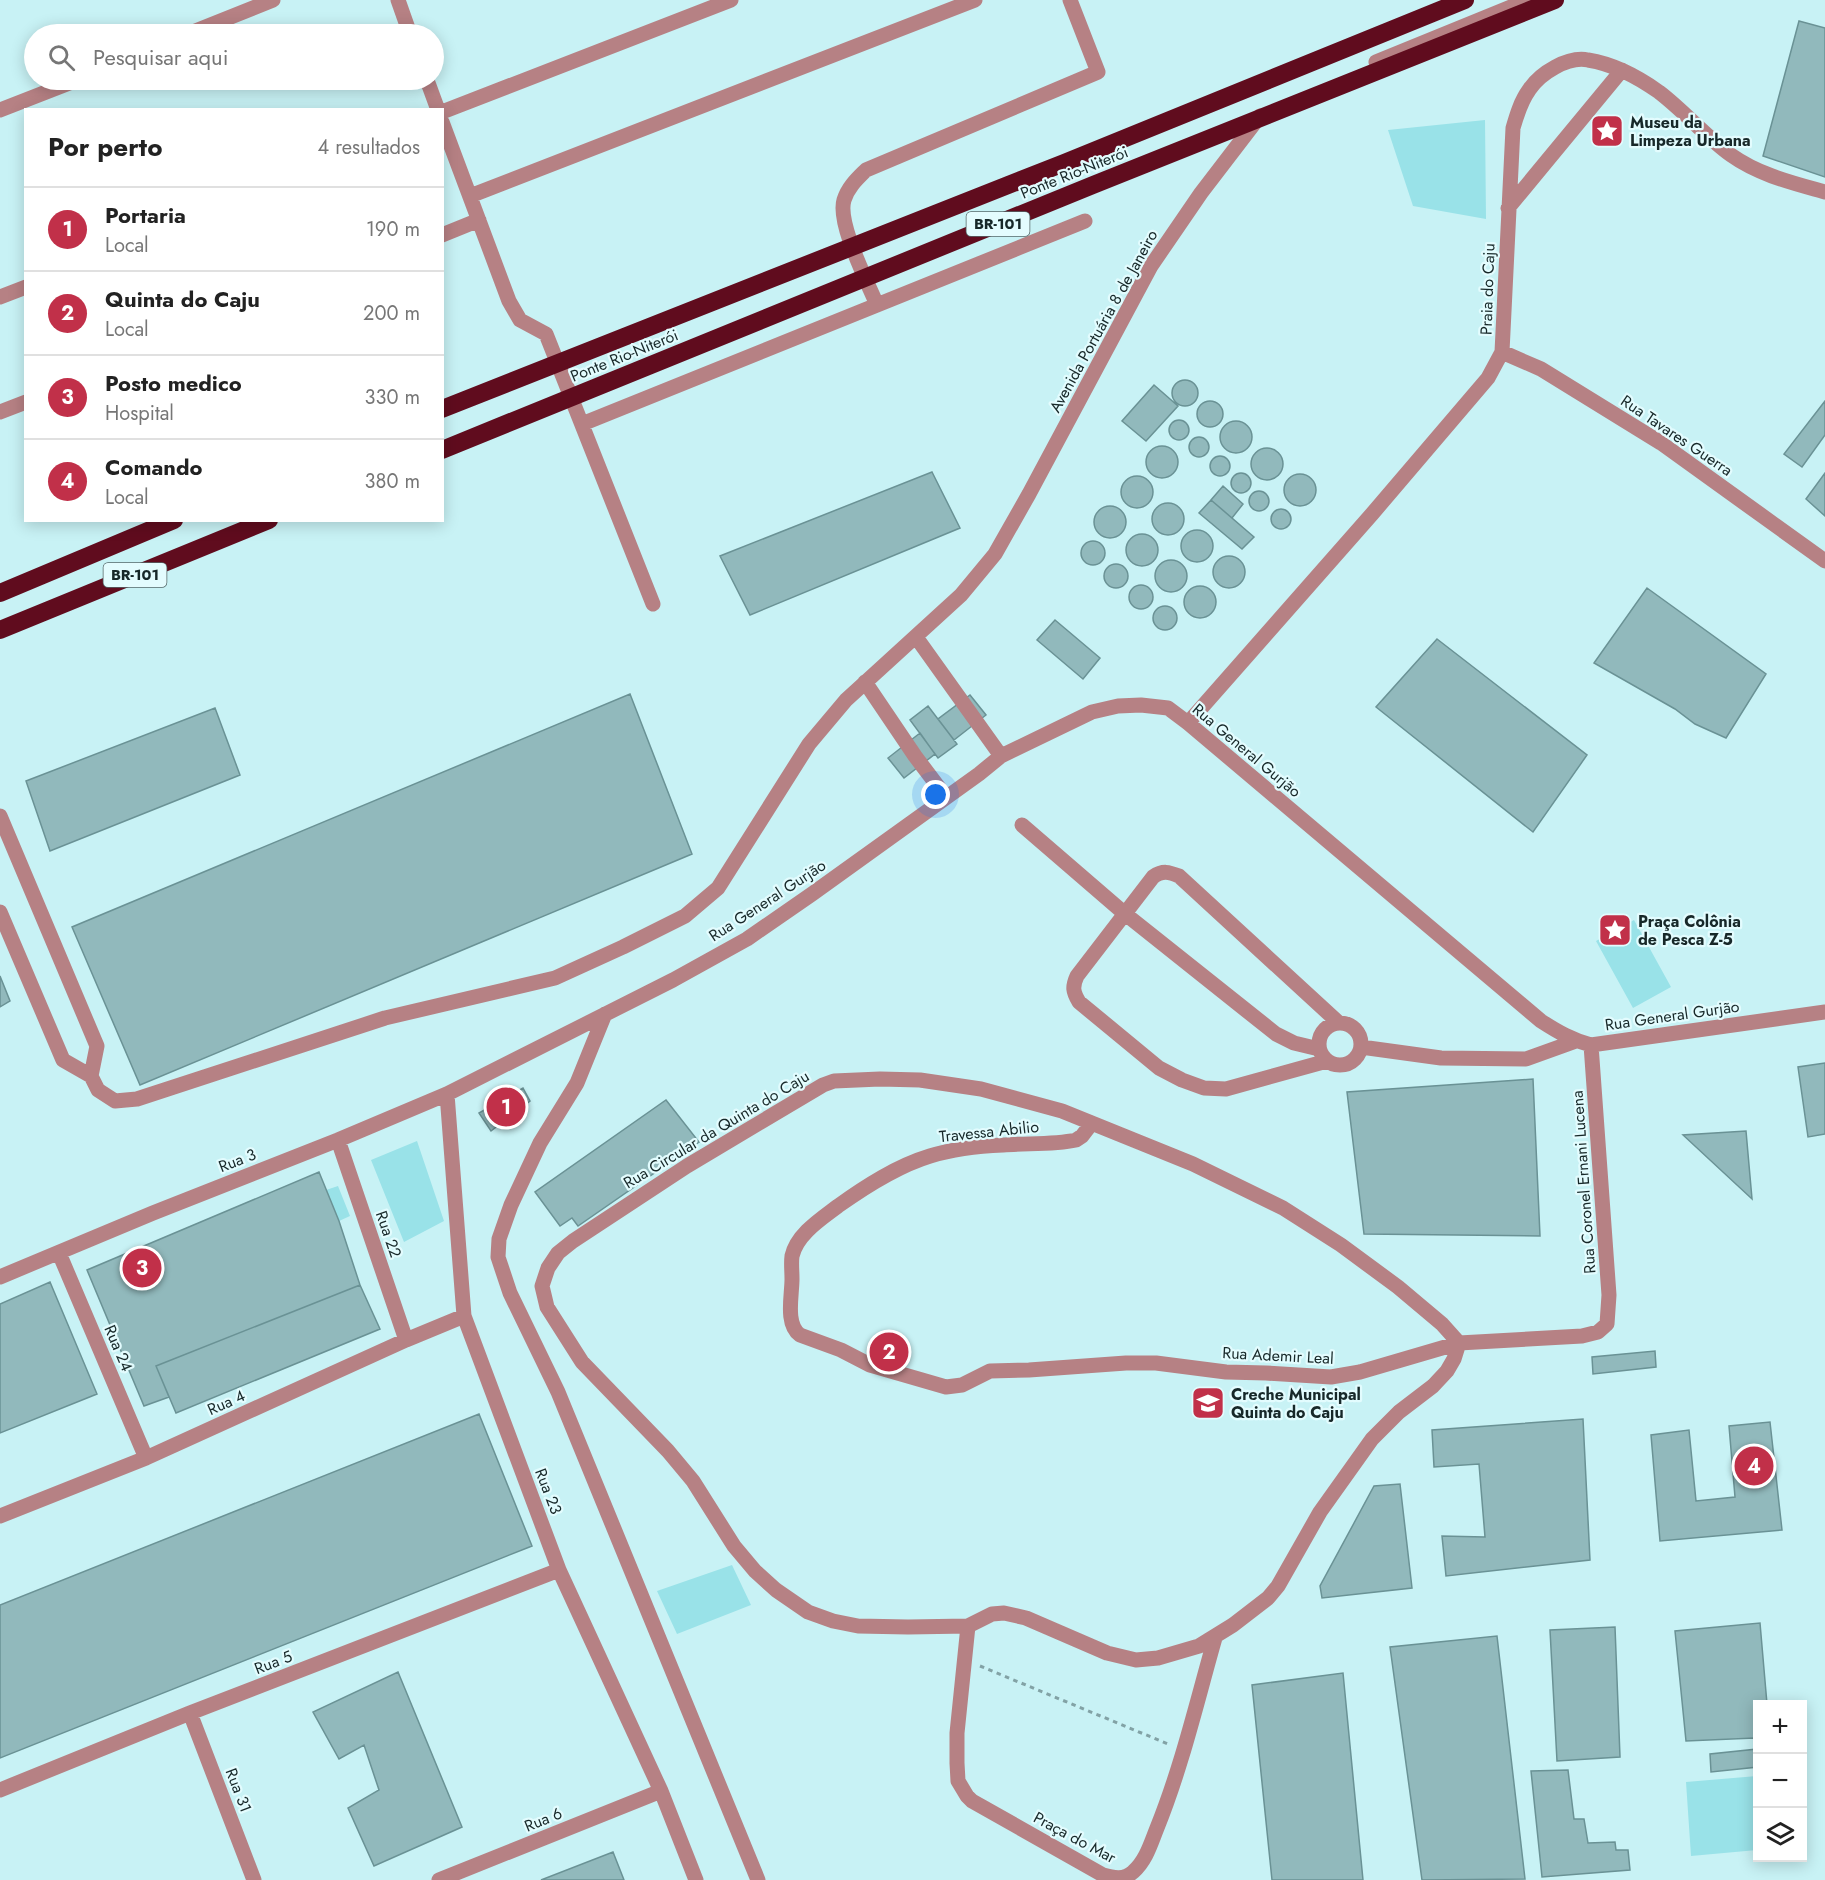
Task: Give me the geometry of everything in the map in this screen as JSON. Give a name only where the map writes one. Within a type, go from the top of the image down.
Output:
[{"type":"highway","name":"Ponte Rio-Niterói","points":[[444,408],[1064,163],[1465,0]]},
{"type":"highway","name":"Ponte Rio-Niterói","points":[[444,449],[1555,0]]},
{"type":"highway","name":"BR-101","points":[[0,593],[169,522]]},
{"type":"highway","name":"BR-101","points":[[0,630],[264,522]]},
{"type":"street","points":[[213,24],[273,0]]},
{"type":"street","points":[[398,0],[406,24]]},
{"type":"street","points":[[444,121],[731,0]]},
{"type":"street","points":[[470,196],[975,0]]},
{"type":"street","points":[[876,305],[844,224],[843,201],[852,183],[866,170],[1098,72],[1070,0]]},
{"type":"street","name":"Avenida Portuária 8 de Janeiro","points":[[0,912],[63,1060],[91,1076],[98,1090],[115,1101],[137,1099],[385,1018],[555,978],[623,948],[685,916],[718,888],[809,744],[846,700],[961,595],[995,554],[1151,266],[1201,193],[1269,106],[1528,0]]},
{"type":"street","name":"Praia do Caju","points":[[1188,723],[1380,505],[1488,378],[1502,352],[1513,128],[1519,107],[1530,88],[1544,73],[1565,63],[1586,59],[1622,70],[1659,92],[1731,155],[1773,177],[1825,192]]},
{"type":"street","points":[[1508,208],[1622,70]]},
{"type":"street","points":[[0,111],[52,90]]},
{"type":"street","points":[[431,90],[437,108]]},
{"type":"street","points":[[444,124],[508,301],[520,320],[546,334],[653,604]]},
{"type":"street","points":[[444,234],[479,220]]},
{"type":"street","points":[[582,424],[1085,221]]},
{"type":"street","points":[[0,297],[24,288]]},
{"type":"street","name":"Rua Tavares Guerra","points":[[1502,352],[1541,369],[1661,443],[1825,561]]},
{"type":"street","points":[[0,412],[24,403]]},
{"type":"street","points":[[916,637],[1001,756]]},
{"type":"street","points":[[865,682],[946,797]]},
{"type":"street","name":"Rua General Gurjão","points":[[487,1075],[673,980],[747,939],[1001,756],[1092,712],[1118,706],[1141,705],[1168,708],[1541,1021],[1560,1034],[1584,1043],[1825,1012]]},
{"type":"street","points":[[0,816],[97,1046],[91,1076]]},
{"type":"street","points":[[1022,825],[1124,913],[1276,1034],[1323,1055],[1334,1064],[1348,1064],[1359,1054],[1361,1047],[1358,1032],[1346,1024],[1332,1024],[1321,1034],[1323,1055]]},
{"type":"street","points":[[1323,1055],[1226,1089],[1204,1088],[1159,1068],[1079,1002],[1073,985],[1077,976],[1153,877],[1160,872],[1169,872],[1179,876],[1339,1023]]},
{"type":"street","points":[[605,1014],[577,1083],[540,1143],[511,1205],[500,1239],[498,1257],[510,1293],[558,1392],[758,1880]]},
{"type":"street","points":[[1361,1047],[1441,1058],[1526,1059],[1584,1043]]},
{"type":"street","name":"Rua Coronel Ernani Lucena","points":[[1584,1043],[1609,1295],[1609,1316]]},
{"type":"street","name":"Rua 3","points":[[0,1277],[153,1213],[338,1140],[487,1075]]},
{"type":"street","name":"Rua Circular da Quinta do Caju","points":[[920,1080],[981,1089],[1062,1111],[1092,1123],[1193,1164],[1283,1208],[1341,1245],[1398,1287],[1442,1324],[1459,1343],[1447,1371],[1433,1386],[1399,1412],[1372,1439],[1320,1512],[1278,1586],[1268,1598],[1254,1611],[1215,1638],[1199,1646],[1158,1658],[1136,1660],[1107,1653],[1026,1618],[1004,1613],[992,1614],[969,1626],[858,1626],[833,1621],[808,1612],[776,1590],[755,1571],[734,1546],[693,1481],[668,1451],[582,1362],[547,1307],[542,1286],[548,1268],[558,1253],[573,1241],[687,1166],[802,1096],[834,1081],[920,1080]]},
{"type":"street","name":"Rua 23","points":[[447,1094],[464,1316],[559,1570],[661,1791],[696,1880]]},
{"type":"street","name":"Travessa Abilio","points":[[806,1337],[800,1335],[792,1327],[792,1257],[800,1239],[823,1218],[887,1175],[932,1155],[986,1146],[1076,1140],[1092,1123]]},
{"type":"street","name":"Rua 22","points":[[338,1140],[406,1340]]},
{"type":"street","name":"Rua 24","points":[[59,1253],[146,1458]]},
{"type":"street","name":"Rua 4","points":[[0,1516],[146,1458],[464,1316]]},
{"type":"street","name":"Rua Ademir Leal","points":[[806,1337],[841,1350],[870,1365],[954,1387],[990,1371],[1126,1363],[1226,1372],[1337,1377],[1459,1343],[1582,1336],[1598,1332],[1607,1324],[1609,1316]]},
{"type":"street","name":"Rua 5","points":[[0,1790],[190,1713],[559,1570]]},
{"type":"street","name":"Praça do Mar","points":[[969,1626],[957,1733],[958,1781],[961,1788],[972,1801],[1103,1875],[1115,1878],[1132,1873],[1147,1854],[1166,1806],[1215,1638]]},
{"type":"street","name":"Rua 31","points":[[190,1713],[254,1880]]},
{"type":"street","name":"Rua 6","points":[[439,1880],[661,1791]]},
{"type":"path","points":[[965,1660],[1183,1751]]},
{"type":"shaded area","points":[[1485,120],[1486,219],[1413,206],[1388,130]]},
{"type":"shaded area","points":[[1634,920],[1671,987],[1633,1008],[1596,941]]},
{"type":"shaded area","points":[[417,1141],[444,1221],[404,1242],[371,1160]]},
{"type":"shaded area","points":[[338,1186],[350,1216],[339,1221],[326,1190]]},
{"type":"shaded area","points":[[732,1565],[751,1605],[677,1634],[657,1591]]},
{"type":"shaded area","points":[[1753,1776],[1753,1850],[1691,1856],[1686,1782]]},
{"type":"building","points":[[1799,21],[1825,28],[1825,177],[1763,156]]},
{"type":"building","points":[[1185,380],[1194,384],[1198,393],[1194,402],[1185,406],[1176,402],[1172,393],[1176,384]]},
{"type":"building","points":[[1154,385],[1178,406],[1146,441],[1122,421]]},
{"type":"building","points":[[1210,401],[1219,405],[1223,414],[1219,423],[1210,427],[1201,423],[1197,414],[1201,405]]},
{"type":"building","points":[[1825,401],[1825,435],[1802,467],[1784,454]]},
{"type":"building","points":[[1175,420],[1183,420],[1189,426],[1189,434],[1183,440],[1175,440],[1169,434],[1169,426]]},
{"type":"building","points":[[1236,421],[1247,426],[1252,437],[1247,448],[1236,453],[1225,448],[1220,437],[1225,426]]},
{"type":"building","points":[[1195,437],[1203,437],[1209,443],[1209,451],[1203,457],[1195,457],[1189,451],[1189,443]]},
{"type":"building","points":[[1162,446],[1173,451],[1178,462],[1173,473],[1162,478],[1151,473],[1146,462],[1151,451]]},
{"type":"building","points":[[1267,448],[1278,453],[1283,464],[1278,475],[1267,480],[1256,475],[1251,464],[1256,453]]},
{"type":"building","points":[[1216,456],[1224,456],[1230,462],[1230,470],[1224,476],[1216,476],[1210,470],[1210,462]]},
{"type":"building","points":[[932,472],[960,528],[750,615],[720,556]]},
{"type":"building","points":[[1237,473],[1245,473],[1251,479],[1251,487],[1245,493],[1237,493],[1231,487],[1231,479]]},
{"type":"building","points":[[1825,473],[1825,516],[1806,499]]},
{"type":"building","points":[[1300,474],[1311,479],[1316,490],[1311,501],[1300,506],[1289,501],[1284,490],[1289,479]]},
{"type":"building","points":[[1137,476],[1148,481],[1153,492],[1148,503],[1137,508],[1126,503],[1121,492],[1126,481]]},
{"type":"building","points":[[1223,486],[1243,504],[1232,518],[1211,500]]},
{"type":"building","points":[[1255,491],[1263,491],[1269,497],[1269,505],[1263,511],[1255,511],[1249,505],[1249,497]]},
{"type":"building","points":[[1211,500],[1254,537],[1242,549],[1199,513]]},
{"type":"building","points":[[1168,503],[1179,508],[1184,519],[1179,530],[1168,535],[1157,530],[1152,519],[1157,508]]},
{"type":"building","points":[[1110,506],[1121,511],[1126,522],[1121,533],[1110,538],[1099,533],[1094,522],[1099,511]]},
{"type":"building","points":[[1277,509],[1285,509],[1291,515],[1291,523],[1285,529],[1277,529],[1271,523],[1271,515]]},
{"type":"building","points":[[1197,530],[1208,535],[1213,546],[1208,557],[1197,562],[1186,557],[1181,546],[1186,535]]},
{"type":"building","points":[[1142,534],[1153,539],[1158,550],[1153,561],[1142,566],[1131,561],[1126,550],[1131,539]]},
{"type":"building","points":[[1093,541],[1102,544],[1105,553],[1102,562],[1093,565],[1084,562],[1081,553],[1084,544]]},
{"type":"building","points":[[1229,556],[1240,561],[1245,572],[1240,583],[1229,588],[1218,583],[1213,572],[1218,561]]},
{"type":"building","points":[[1171,560],[1182,565],[1187,576],[1182,587],[1171,592],[1160,587],[1155,576],[1160,565]]},
{"type":"building","points":[[1116,564],[1125,567],[1128,576],[1125,585],[1116,588],[1107,585],[1104,576],[1107,567]]},
{"type":"building","points":[[1141,585],[1150,588],[1153,597],[1150,606],[1141,609],[1132,606],[1129,597],[1132,588]]},
{"type":"building","points":[[1200,586],[1211,591],[1216,602],[1211,613],[1200,618],[1189,613],[1184,602],[1189,591]]},
{"type":"building","points":[[1647,588],[1766,674],[1726,738],[1695,724],[1675,709],[1594,663]]},
{"type":"building","points":[[1165,606],[1174,609],[1177,618],[1174,627],[1165,630],[1156,627],[1153,618],[1156,609]]},
{"type":"building","points":[[1055,620],[1100,658],[1083,679],[1037,640]]},
{"type":"building","points":[[1437,639],[1587,755],[1533,832],[1376,707]]},
{"type":"building","points":[[630,694],[692,854],[140,1085],[72,927]]},
{"type":"building","points":[[970,695],[986,715],[954,740],[938,719]]},
{"type":"building","points":[[928,706],[957,744],[938,758],[910,720]]},
{"type":"building","points":[[215,708],[240,775],[50,851],[26,781]]},
{"type":"building","points":[[920,733],[935,754],[904,778],[888,758]]},
{"type":"building","points":[[0,976],[10,1001],[0,1007]]},
{"type":"building","points":[[1825,1063],[1825,1134],[1808,1137],[1798,1067]]},
{"type":"building","points":[[1533,1079],[1540,1236],[1364,1234],[1347,1092]]},
{"type":"building","points":[[523,1088],[530,1101],[491,1131],[479,1113]]},
{"type":"building","points":[[666,1100],[699,1142],[578,1226],[572,1218],[560,1226],[535,1192]]},
{"type":"building","points":[[1746,1131],[1752,1199],[1683,1135]]},
{"type":"building","points":[[319,1172],[339,1221],[360,1285],[156,1366],[169,1397],[144,1406],[87,1270]]},
{"type":"building","points":[[50,1282],[97,1394],[0,1433],[0,1304]]},
{"type":"building","points":[[360,1285],[380,1329],[176,1413],[156,1366]]},
{"type":"building","points":[[1655,1351],[1656,1367],[1593,1374],[1592,1357]]},
{"type":"building","points":[[479,1414],[532,1546],[0,1758],[0,1605]]},
{"type":"building","points":[[1583,1419],[1590,1560],[1446,1576],[1442,1536],[1485,1537],[1479,1464],[1434,1467],[1432,1430]]},
{"type":"building","points":[[1770,1422],[1782,1530],[1660,1541],[1651,1435],[1689,1430],[1696,1501],[1735,1497],[1729,1426]]},
{"type":"building","points":[[1400,1484],[1412,1588],[1322,1598],[1320,1586],[1374,1486]]},
{"type":"building","points":[[1760,1623],[1767,1700],[1753,1700],[1753,1738],[1686,1741],[1675,1631]]},
{"type":"building","points":[[1615,1627],[1620,1757],[1557,1761],[1550,1630]]},
{"type":"building","points":[[1497,1636],[1525,1879],[1422,1880],[1390,1647]]},
{"type":"building","points":[[398,1672],[462,1827],[374,1866],[348,1808],[379,1790],[364,1745],[339,1759],[313,1712]]},
{"type":"building","points":[[1343,1673],[1363,1880],[1272,1880],[1252,1685]]},
{"type":"building","points":[[1753,1749],[1753,1768],[1711,1772],[1710,1754]]},
{"type":"building","points":[[1568,1770],[1574,1819],[1584,1819],[1588,1843],[1615,1842],[1616,1850],[1628,1850],[1630,1870],[1542,1877],[1531,1771]]},
{"type":"building","points":[[613,1852],[624,1880],[541,1880]]},
{"type":"place","name":"Museu da Limpeza Urbana","points":[[1607,131]]},
{"type":"place","name":"Praça Colônia de Pesca Z-5","points":[[1615,930]]},
{"type":"place","name":"Portaria","points":[[506,1107]]},
{"type":"place","name":"Posto medico","points":[[142,1268]]},
{"type":"place","name":"Quinta do Caju","points":[[889,1352]]},
{"type":"place","name":"Creche Municipal Quinta do Caju","points":[[1208,1403]]},
{"type":"place","name":"Comando","points":[[1754,1466]]}]
